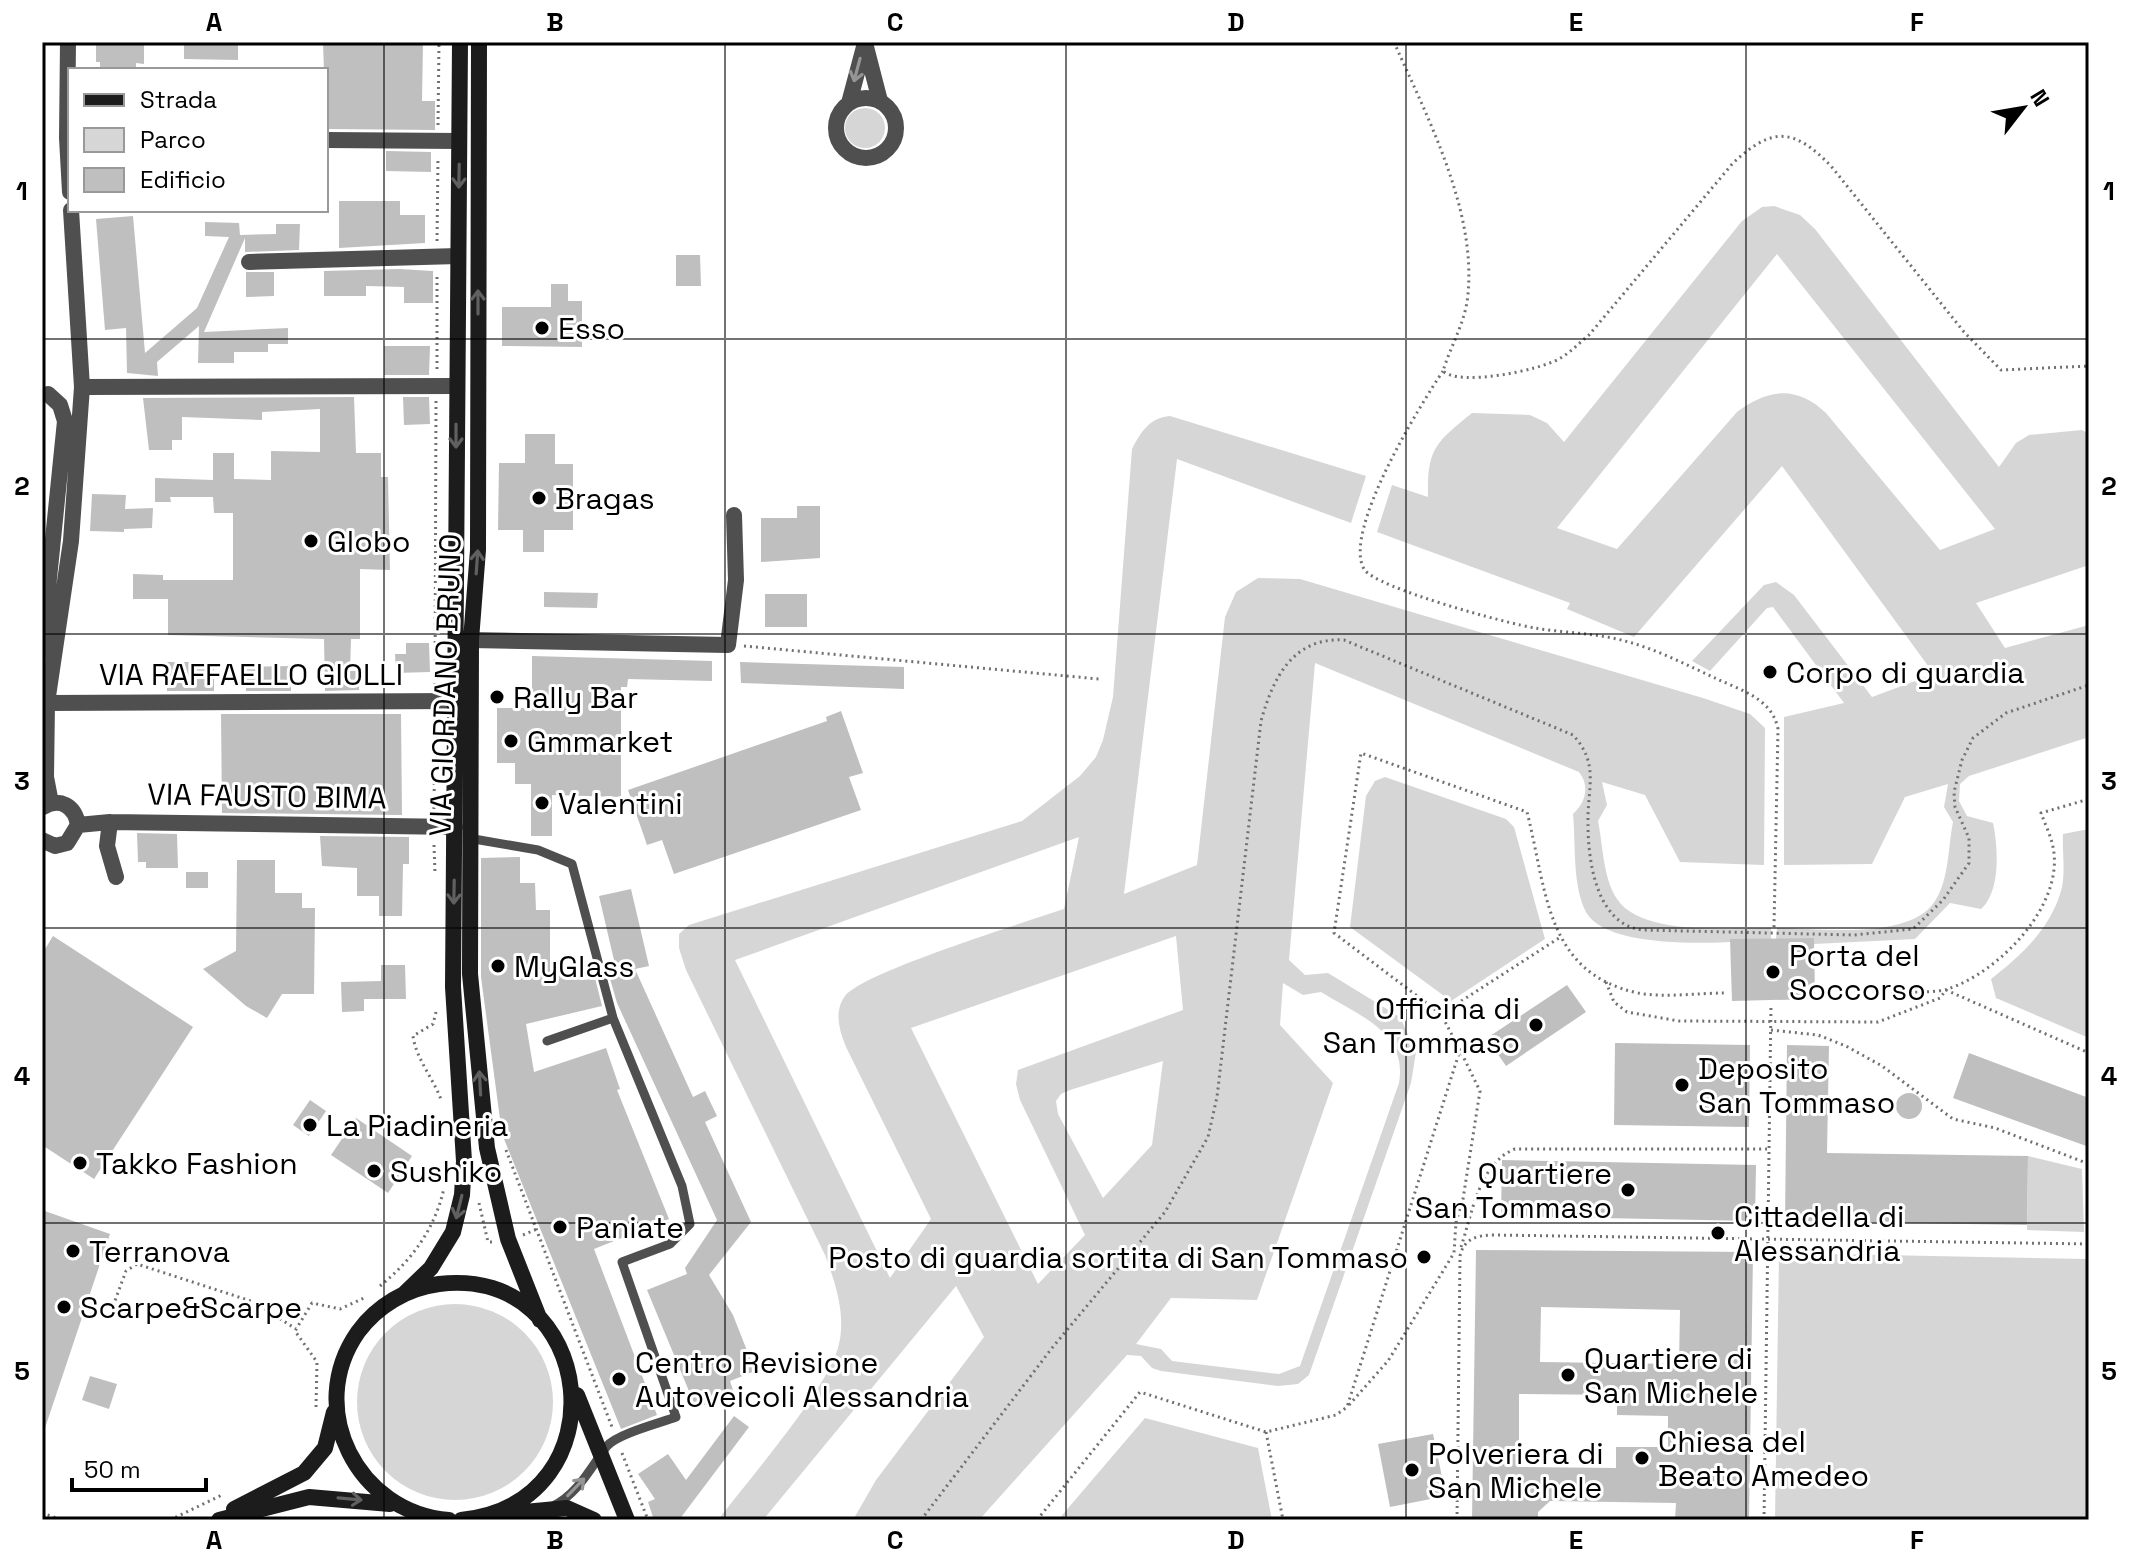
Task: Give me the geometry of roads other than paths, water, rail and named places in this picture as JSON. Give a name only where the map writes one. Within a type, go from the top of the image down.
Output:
[{"type":"main road","name":"VIA GIORDANO BRUNO","points":[[404,1294],[431,1268],[453,1232],[462,1195],[464,1161],[453,987],[460,42]]},
{"type":"main road","name":"VIA GIORDANO BRUNO","points":[[479,42],[478,550],[471,640],[468,838],[470,974],[481,1110],[508,1239],[540,1320]]},
{"type":"main road","points":[[217,1520],[304,1473],[325,1448],[340,1373],[351,1344],[374,1315],[404,1294],[442,1284],[481,1286],[517,1301],[540,1320],[559,1346],[627,1520]]},
{"type":"main road","points":[[470,1519],[516,1503],[552,1470],[571,1425],[570,1376]]},
{"type":"main road","points":[[335,1406],[340,1432],[354,1463],[375,1490],[423,1516],[449,1520]]},
{"type":"main road","points":[[217,1520],[309,1497],[396,1504]]},
{"type":"main road","points":[[461,1520],[546,1509],[574,1510],[594,1520]]},
{"type":"street","points":[[68,42],[68,138]]},
{"type":"street","points":[[865,42],[880,101]]},
{"type":"street","points":[[849,103],[870,98],[880,101],[893,114],[896,133],[888,150],[871,159],[852,156],[838,141],[837,120],[849,103],[865,42]]},
{"type":"street","points":[[328,140],[459,141]]},
{"type":"street","points":[[42,840],[55,846],[67,843],[78,825],[70,807],[46,805],[47,703],[71,541],[82,387],[71,212]]},
{"type":"street","points":[[249,262],[458,256]]},
{"type":"street","points":[[82,387],[457,386]]},
{"type":"street","points":[[48,394],[60,405],[65,421],[44,642],[52,658]]},
{"type":"street","points":[[471,640],[728,645],[736,580],[734,515]]},
{"type":"street","name":"VIA RAFFAELLO GIOLLI","points":[[47,703],[455,701]]},
{"type":"street","points":[[110,822],[107,846],[116,877]]},
{"type":"street","name":"VIA FAUSTO BIMA","points":[[78,825],[110,822],[455,827]]},
{"type":"lane","points":[[468,838],[538,850],[572,864],[613,1018],[682,1186],[690,1224],[670,1244],[622,1262],[676,1417],[608,1445],[601,1460],[564,1500],[546,1509]]},
{"type":"lane","points":[[547,1041],[613,1018]]},
{"type":"place","name":"Esso","points":[[542,328]]},
{"type":"place","name":"Bragas","points":[[539,498]]},
{"type":"place","name":"Globo","points":[[311,541]]},
{"type":"place","name":"Corpo di guardia","points":[[1770,672]]},
{"type":"place","name":"Rally Bar","points":[[497,697]]},
{"type":"place","name":"Gmmarket","points":[[511,741]]},
{"type":"place","name":"Valentini","points":[[542,803]]},
{"type":"place","name":"MyGlass","points":[[498,966]]},
{"type":"place","name":"Porta del Soccorso","points":[[1773,972]]},
{"type":"place","name":"Officina di San Tommaso","points":[[1536,1025]]},
{"type":"place","name":"Deposito San Tommaso","points":[[1682,1085]]},
{"type":"place","name":"La Piadineria","points":[[310,1125]]},
{"type":"place","name":"Takko Fashion","points":[[80,1163]]},
{"type":"place","name":"Sushiko","points":[[374,1171]]},
{"type":"place","name":"Quartiere San Tommaso","points":[[1628,1190]]},
{"type":"place","name":"Paniate","points":[[560,1227]]},
{"type":"place","name":"Cittadella di Alessandria","points":[[1718,1233]]},
{"type":"place","name":"Terranova","points":[[73,1251]]},
{"type":"place","name":"Posto di guardia sortita di San Tommaso","points":[[1424,1257]]},
{"type":"place","name":"Scarpe&Scarpe","points":[[64,1307]]},
{"type":"place","name":"Quartiere di San Michele","points":[[1568,1375]]},
{"type":"place","name":"Centro Revisione Autoveicoli Alessandria","points":[[619,1379]]},
{"type":"place","name":"Chiesa del Beato Amedeo","points":[[1642,1458]]},
{"type":"place","name":"Polveriera di San Michele","points":[[1412,1470]]}]
